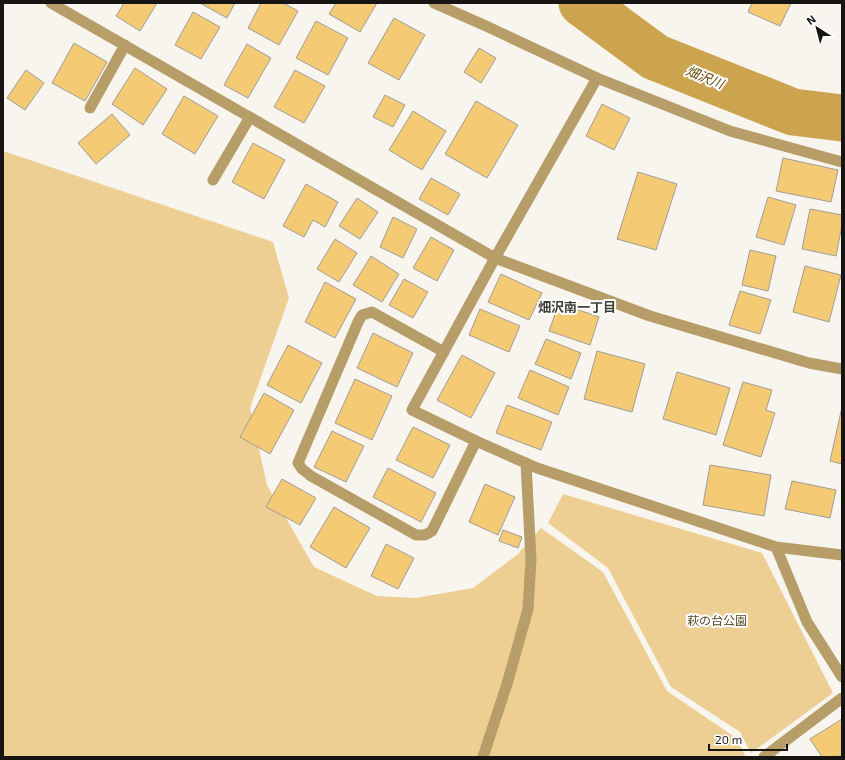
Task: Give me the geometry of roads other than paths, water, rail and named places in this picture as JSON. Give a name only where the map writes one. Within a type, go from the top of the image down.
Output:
[{"type":"street","points":[[51,3],[495,258],[650,316],[809,363],[842,369]]},
{"type":"street","points":[[434,3],[596,78],[730,131],[842,162]]},
{"type":"street","points":[[90,108],[125,45]]},
{"type":"street","points":[[596,78],[412,410],[526,463],[776,547],[842,555]]},
{"type":"street","points":[[213,180],[250,117]]},
{"type":"street","points":[[444,352],[372,312],[362,315],[298,463],[302,469],[311,476],[416,535],[425,534],[432,531],[476,441]]},
{"type":"street","points":[[483,757],[507,684],[528,610],[531,560],[526,463]]},
{"type":"street","points":[[776,547],[807,622],[842,677]]},
{"type":"street","points":[[764,757],[842,698]]},
{"type":"waterway","name":"畑沢川","points":[[582,3],[655,57],[793,112],[842,118]]},
{"type":"district","name":"畑沢南一丁目","points":[[577,307]]},
{"type":"park label","name":"萩の台公園","points":[[717,621]]}]
